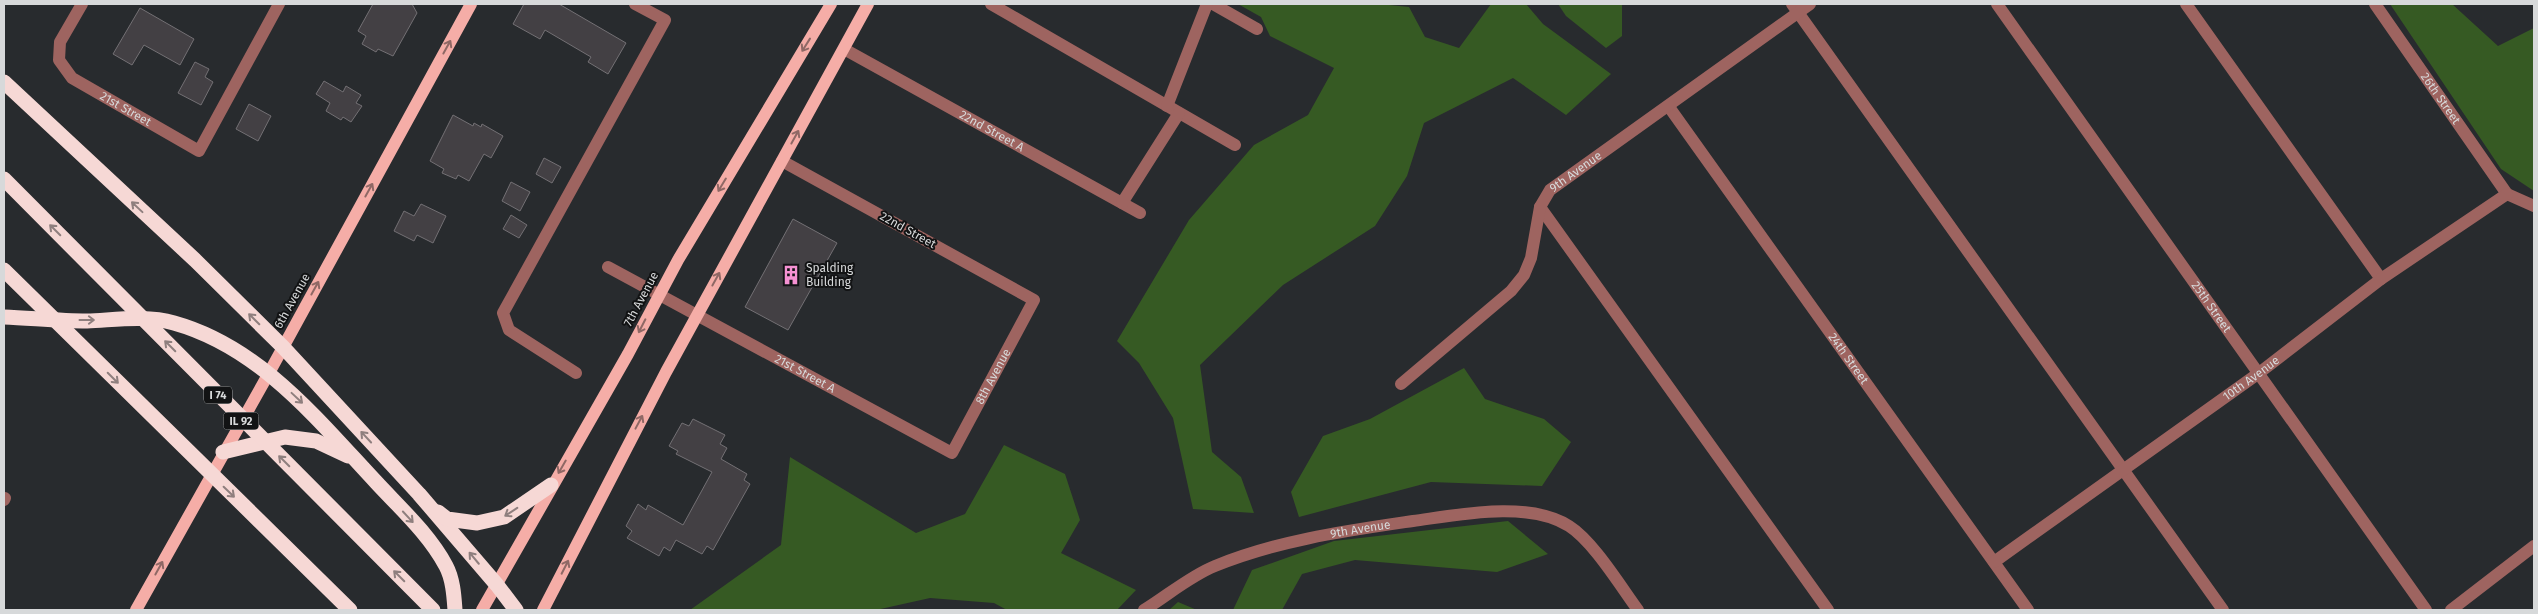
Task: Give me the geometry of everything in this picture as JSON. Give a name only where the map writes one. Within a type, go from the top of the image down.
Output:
[{"type":"highway","points":[[4,82],[195,260],[282,347],[419,494],[497,584],[516,610]]},
{"type":"highway","name":"I 74","points":[[4,179],[434,610]]},
{"type":"highway","points":[[4,270],[350,610]]},
{"type":"highway","points":[[4,317],[86,321],[129,319],[172,322],[214,338],[269,373],[306,407],[421,530],[447,567],[455,610]]},
{"type":"highway","points":[[223,452],[285,437],[316,441],[355,460]]},
{"type":"highway","points":[[419,494],[447,519],[477,523],[504,517],[551,485]]},
{"type":"main road","name":"6th Avenue","points":[[136,610],[269,373],[471,4]]},
{"type":"main road","name":"7th Avenue","points":[[482,610],[551,485],[628,354],[659,293],[831,4]]},
{"type":"main road","points":[[543,610],[612,474],[697,315],[868,4]]},
{"type":"street","name":"21st Street","points":[[82,4],[60,42],[59,60],[72,78],[199,151],[279,4]]},
{"type":"street","points":[[576,372],[509,330],[503,313],[665,20],[635,4]]},
{"type":"street","points":[[991,4],[1235,145]]},
{"type":"street","points":[[1167,106],[1207,4]]},
{"type":"street","points":[[1213,4],[1257,29]]},
{"type":"street","name":"9th Avenue","points":[[1400,384],[1511,291],[1524,275],[1535,244],[1540,207],[1550,190],[1567,176],[1669,107],[1795,8],[1810,4]]},
{"type":"street","name":"25th Street","points":[[1997,4],[2426,610]]},
{"type":"street","points":[[2186,4],[2381,279]]},
{"type":"street","name":"26th Street","points":[[2375,4],[2507,194]]},
{"type":"street","points":[[1795,8],[2223,610]]},
{"type":"street","name":"22nd Street A","points":[[844,49],[1140,213]]},
{"type":"street","name":"24th Street","points":[[1669,107],[2028,610]]},
{"type":"street","points":[[1122,203],[1179,112]]},
{"type":"street","name":"22nd Street","points":[[782,161],[1034,300]]},
{"type":"street","points":[[2507,194],[2534,206]]},
{"type":"street","name":"10th Avenue","points":[[1994,562],[2259,373],[2381,279],[2507,194]]},
{"type":"street","points":[[1540,207],[1828,610]]},
{"type":"street","name":"21st Street A","points":[[608,267],[952,453]]},
{"type":"street","name":"8th Avenue","points":[[952,453],[1034,300]]},
{"type":"street","name":"9th Avenue","points":[[1144,610],[1212,567],[1250,553],[1300,539],[1343,531],[1483,511],[1513,512],[1552,518],[1569,526],[1585,540],[1638,610]]},
{"type":"street","points":[[2451,610],[2534,546]]},
{"type":"green space","points":[[1238,4],[1379,4],[1409,7],[1425,37],[1459,48],[1491,4],[1526,4],[1543,24],[1611,74],[1566,115],[1513,78],[1424,123],[1407,176],[1375,226],[1283,285],[1200,365],[1212,452],[1241,477],[1254,513],[1193,509],[1173,418],[1139,363],[1117,341],[1189,220],[1254,145],[1308,115],[1334,68],[1270,36],[1261,17]]},
{"type":"green space","points":[[1558,4],[1622,4],[1622,36],[1606,48],[1566,16]]},
{"type":"green space","points":[[2390,4],[2452,4],[2498,46],[2534,28],[2534,191],[2501,169]]},
{"type":"green space","points":[[1464,368],[1485,399],[1544,419],[1571,442],[1542,486],[1431,482],[1299,517],[1291,492],[1323,436],[1370,419]]},
{"type":"green space","points":[[1004,445],[1065,474],[1080,520],[1061,553],[1136,590],[1117,610],[1007,610],[994,603],[930,598],[876,610],[690,610],[781,545],[790,457],[916,533],[965,514]]},
{"type":"green space","points":[[1508,521],[1548,554],[1497,572],[1355,560],[1302,574],[1282,610],[1233,610],[1252,570],[1334,541]]},
{"type":"green space","points":[[1178,602],[1197,610],[1169,610]]},
{"type":"building","points":[[373,4],[412,4],[417,13],[393,56],[378,49],[376,52],[362,44],[366,36],[358,31]]},
{"type":"building","points":[[524,4],[559,4],[626,43],[608,74],[588,62],[591,57],[545,30],[540,39],[513,24]]},
{"type":"building","points":[[140,8],[194,39],[180,65],[144,45],[132,65],[113,54]]},
{"type":"building","points":[[195,62],[209,69],[205,77],[213,82],[201,105],[178,93]]},
{"type":"building","points":[[324,81],[343,92],[346,86],[361,95],[356,103],[362,106],[351,122],[343,117],[341,120],[326,111],[330,103],[316,94]]},
{"type":"building","points":[[249,104],[271,116],[258,141],[236,129]]},
{"type":"building","points":[[453,115],[473,126],[474,123],[481,127],[482,124],[503,136],[491,158],[484,154],[469,181],[458,175],[456,179],[442,173],[444,169],[430,161]]},
{"type":"building","points":[[544,158],[561,167],[552,183],[536,174]]},
{"type":"building","points":[[511,182],[530,192],[520,211],[502,201]]},
{"type":"building","points":[[421,204],[446,216],[433,243],[417,235],[414,241],[394,231],[404,211],[414,216]]},
{"type":"building","points":[[511,215],[527,225],[519,238],[503,229]]},
{"type":"building","name":"Spalding Building","points":[[793,219],[837,243],[788,330],[745,307]]},
{"type":"building","points":[[693,419],[725,435],[720,444],[727,448],[721,459],[747,474],[744,480],[750,484],[713,550],[707,546],[702,554],[676,540],[670,551],[664,547],[659,556],[627,538],[632,531],[626,526],[638,504],[646,510],[648,505],[683,525],[712,472],[676,454],[678,451],[669,446],[682,423],[689,426]]},
{"type":"place","name":"Spalding Building","points":[[791,275]]}]
